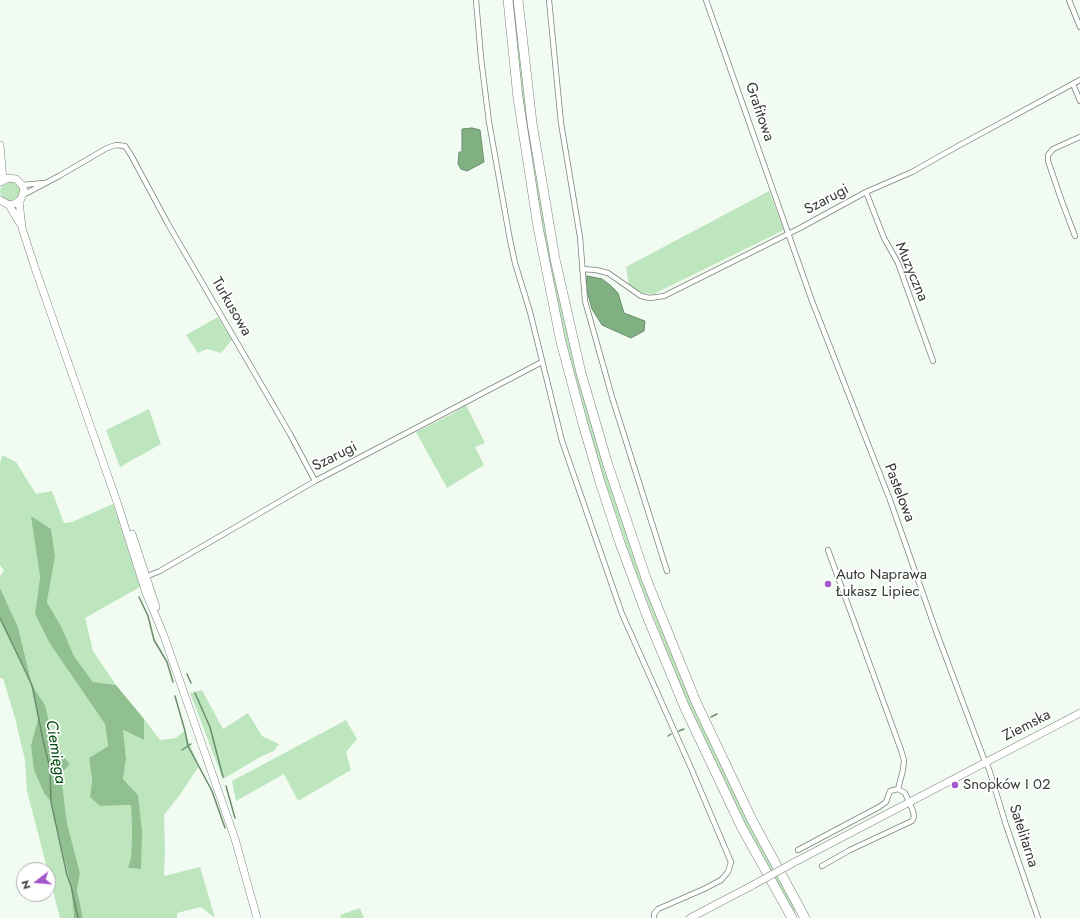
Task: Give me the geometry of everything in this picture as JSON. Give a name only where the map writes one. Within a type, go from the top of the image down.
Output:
[{"type":"highway","points":[[508,0],[518,98],[538,227],[561,342],[600,482],[620,543],[647,616],[685,708],[742,828],[792,918]]},
{"type":"highway","points":[[518,0],[531,115],[540,177],[554,252],[578,359],[607,462],[647,582],[696,702],[752,820],[805,918]]},
{"type":"main road","points":[[1,149],[12,178]]},
{"type":"main road","points":[[1,149],[1,181],[12,178],[20,182],[24,190],[21,198],[22,228]]},
{"type":"main road","points":[[0,200],[9,205],[14,204],[21,198]]},
{"type":"main road","points":[[9,205],[22,228],[106,473],[144,577],[235,839],[257,918]]},
{"type":"main road","name":"Ziemska","points":[[690,918],[1080,713]]},
{"type":"street","points":[[476,0],[480,58],[489,122],[510,240],[515,263],[530,312],[562,441],[616,599],[731,862],[728,872],[721,880],[709,887],[658,909],[654,914],[654,918]]},
{"type":"street","points":[[549,0],[561,123],[580,238],[585,301],[594,339],[667,570]]},
{"type":"street","name":"Grafitowa","points":[[706,0],[789,233]]},
{"type":"street","points":[[1069,0],[1080,27]]},
{"type":"street","name":"Szarugi","points":[[582,268],[608,273],[641,296],[657,297],[673,292],[866,192],[912,172],[1080,80]]},
{"type":"street","points":[[1073,84],[1080,101]]},
{"type":"street","points":[[1075,236],[1048,161],[1048,155],[1053,149],[1080,137]]},
{"type":"street","name":"Turkusowa","points":[[48,182],[107,148],[116,145],[125,146],[168,224],[290,434],[315,481]]},
{"type":"street","points":[[22,185],[48,182]]},
{"type":"street","points":[[21,198],[48,182]]},
{"type":"street","name":"Muzyczna","points":[[866,192],[884,238],[898,263],[933,361]]},
{"type":"street","name":"Pastelowa","points":[[789,233],[812,301],[890,500],[933,624],[985,762]]},
{"type":"street","name":"Szarugi","points":[[144,577],[179,560],[315,481],[542,362]]},
{"type":"street","points":[[828,550],[904,760],[898,789]]},
{"type":"street","name":"Satelitarna","points":[[985,762],[995,787],[1006,825],[1038,918]]},
{"type":"street","points":[[798,850],[879,807],[886,802],[890,791],[898,789],[905,793],[914,817],[912,821],[850,850],[822,866]]},
{"type":"shaded area","points":[[511,0],[515,0],[550,254],[639,568],[797,910],[793,912],[744,823],[682,690],[635,570],[604,480],[566,342],[547,255],[526,135]]},
{"type":"shaded area","points":[[472,128],[480,130],[484,162],[467,171],[461,169],[458,164],[459,152],[462,152],[462,129]]},
{"type":"shaded area","points":[[10,181],[17,184],[20,191],[17,198],[10,201],[3,198],[0,191],[3,184]]},
{"type":"shaded area","points":[[769,191],[784,230],[654,294],[643,293],[629,286],[626,267]]},
{"type":"shaded area","points":[[587,276],[602,279],[610,285],[618,293],[624,313],[645,321],[644,331],[631,338],[602,325],[592,309],[586,287]]},
{"type":"shaded area","points":[[218,317],[232,340],[221,353],[207,349],[198,353],[186,335]]},
{"type":"shaded area","points":[[466,405],[485,443],[475,447],[484,465],[447,488],[416,432],[452,414]]},
{"type":"shaded area","points":[[149,409],[161,444],[120,467],[106,430]]},
{"type":"shaded area","points":[[2,455],[16,462],[36,494],[52,491],[64,523],[72,522],[113,504],[140,587],[85,618],[93,651],[116,685],[93,682],[74,656],[62,628],[47,602],[55,557],[32,516],[40,577],[35,614],[50,644],[105,724],[108,746],[89,758],[92,780],[90,797],[101,806],[131,805],[131,857],[128,868],[141,869],[138,795],[123,779],[126,759],[122,730],[144,740],[144,719],[160,740],[176,738],[184,731],[199,766],[164,815],[164,876],[200,867],[215,918],[201,907],[177,913],[177,918],[83,918],[77,890],[80,873],[67,823],[61,774],[70,764],[55,745],[45,705],[32,685],[18,627],[0,588],[0,576],[4,571],[0,565],[0,464]]},
{"type":"shaded area","points":[[31,516],[51,529],[55,557],[47,602],[62,628],[74,656],[93,682],[116,685],[144,719],[144,740],[123,730],[126,759],[123,779],[138,795],[142,831],[141,869],[128,868],[131,857],[131,805],[100,806],[90,797],[92,780],[89,758],[108,746],[105,724],[50,644],[35,614],[40,577]]},
{"type":"shaded area","points":[[0,588],[18,627],[32,685],[45,705],[55,745],[70,764],[61,774],[67,823],[80,873],[77,890],[83,918],[74,918],[71,886],[51,802],[44,793],[34,770],[31,745],[38,719],[35,698],[25,669],[0,618]]},
{"type":"shaded area","points":[[0,618],[25,669],[35,698],[38,719],[31,745],[44,793],[51,802],[71,886],[74,918],[60,918],[56,902],[56,862],[45,862],[27,791],[25,760],[15,718],[3,678],[0,678]]},
{"type":"shaded area","points":[[202,690],[223,729],[248,713],[262,736],[279,744],[274,751],[260,757],[223,779],[190,693]]},
{"type":"shaded area","points":[[346,720],[357,739],[346,752],[351,770],[298,801],[284,774],[236,801],[232,781]]},
{"type":"shaded area","points":[[360,908],[364,918],[341,918],[340,915]]},
{"type":"waterway","points":[[139,597],[148,616],[154,640],[167,662],[173,682]]},
{"type":"waterway","name":"Ciemięga","points":[[0,618],[32,685],[50,769],[51,802],[78,918]]},
{"type":"waterway","points":[[187,674],[191,683]]},
{"type":"waterway","points":[[195,693],[210,727],[223,777]]},
{"type":"waterway","points":[[175,696],[188,746],[212,791],[225,828]]},
{"type":"waterway","points":[[711,717],[717,714]]},
{"type":"waterway","points":[[679,731],[684,729]]},
{"type":"waterway","points":[[182,750],[191,744]]},
{"type":"waterway","points":[[226,786],[235,818]]},
{"type":"place","name":"Auto Naprawa Łukasz Lipiec","points":[[828,584]]},
{"type":"place","name":"Snopków I 02","points":[[955,785]]}]
